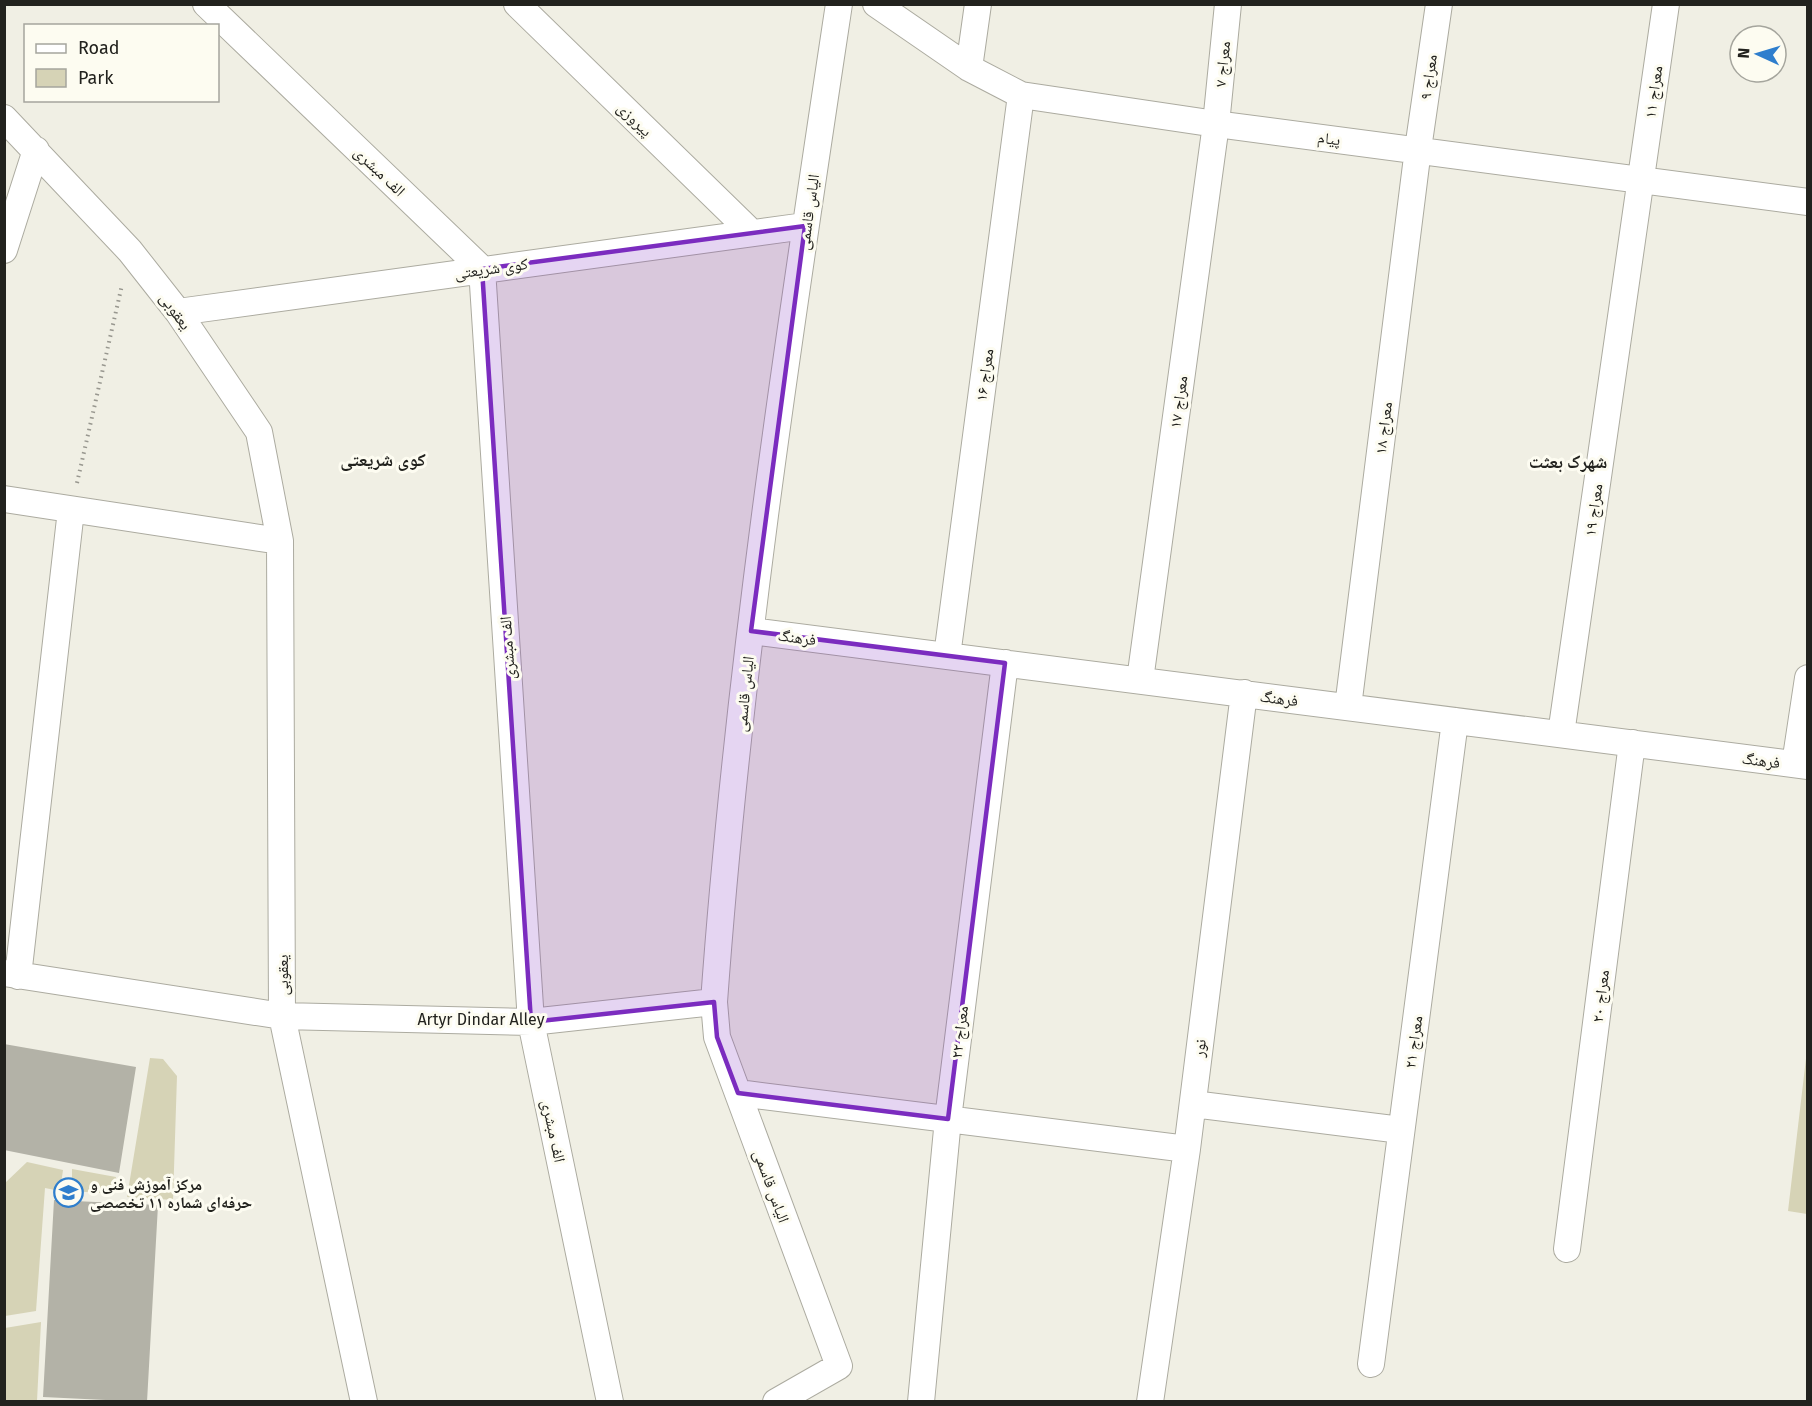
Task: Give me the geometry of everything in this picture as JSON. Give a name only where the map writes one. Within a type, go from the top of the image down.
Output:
[{"type":"street","name":"پیروزی","points":[[518,4],[752,234]]},
{"type":"street","name":"الیاس قاسمی","points":[[776,1401],[839,1366],[717,1036],[714,1002],[751,631],[806,226],[839,4]]},
{"type":"street","name":"پیام","points":[[876,4],[969,68],[1021,94],[1216,124],[1808,202]]},
{"type":"street","points":[[969,68],[978,4]]},
{"type":"street","name":"معراج ۷","points":[[1216,124],[1228,4]]},
{"type":"street","name":"معراج ۹","points":[[1418,149],[1439,4]]},
{"type":"street","name":"معراج ۱۱","points":[[1641,179],[1666,4]]},
{"type":"street","name":"الف مبشری","points":[[222,10],[482,269],[531,1022],[610,1401]]},
{"type":"street","name":"معراج ۱۶","points":[[947,656],[1021,94]]},
{"type":"street","name":"یعقوبی","points":[[4,118],[130,251],[178,312],[259,432],[280,541],[282,1016],[364,1401]]},
{"type":"street","name":"معراج ۱۷","points":[[1140,680],[1216,124]]},
{"type":"street","name":"معراج ۱۸","points":[[1348,707],[1418,149]]},
{"type":"street","points":[[4,250],[36,150]]},
{"type":"street","name":"معراج ۱۹","points":[[1561,734],[1641,179]]},
{"type":"street","name":"کوی شریعتی","points":[[178,312],[806,226]]},
{"type":"street","points":[[4,499],[280,541]]},
{"type":"street","points":[[11,975],[70,510]]},
{"type":"street","name":"فرهنگ","points":[[751,631],[1801,765]]},
{"type":"street","name":"معراج ۲۲","points":[[921,1401],[948,1119],[1005,663]]},
{"type":"street","points":[[1801,765],[1808,678]]},
{"type":"street","name":"نور","points":[[1150,1401],[1187,1149],[1244,693]]},
{"type":"street","name":"معراج ۲۱","points":[[1371,1364],[1455,721]]},
{"type":"street","name":"معراج ۲۰","points":[[1567,1249],[1632,743]]},
{"type":"street","name":"Artyr Dindar Alley","points":[[11,975],[282,1016],[531,1022],[714,1002]]},
{"type":"street","points":[[738,1094],[1187,1149]]},
{"type":"street","points":[[1192,1104],[1401,1130]]},
{"type":"path","points":[[70,510],[130,251]]},
{"type":"highlighted area","points":[[805,226],[751,631],[1005,663],[948,1119],[738,1093],[717,1037],[714,1002],[531,1022],[482,269]]},
{"type":"green space","points":[[1807,1050],[1808,1214],[1788,1211]]},
{"type":"green space","points":[[150,1058],[163,1059],[177,1076],[173,1200],[127,1197]]},
{"type":"green space","points":[[27,1162],[63,1170],[60,1191],[45,1188],[36,1311],[5,1316],[5,1183]]},
{"type":"green space","points":[[72,1169],[116,1177],[114,1194],[72,1191]]},
{"type":"green space","points":[[41,1322],[37,1401],[5,1401],[5,1328]]},
{"type":"building","points":[[4,1044],[136,1067],[119,1173],[4,1150]]},
{"type":"building","points":[[54,1200],[158,1205],[147,1402],[43,1397]]},
{"type":"place","name":"مرکز آموزش فنی و حرفه‌ای شماره ۱۱ تخصصی","points":[[69,1193]]},
{"type":"district","name":"کوی شریعتی","points":[[383,460]]},
{"type":"district","name":"شهرک بعثت","points":[[1568,462]]}]
